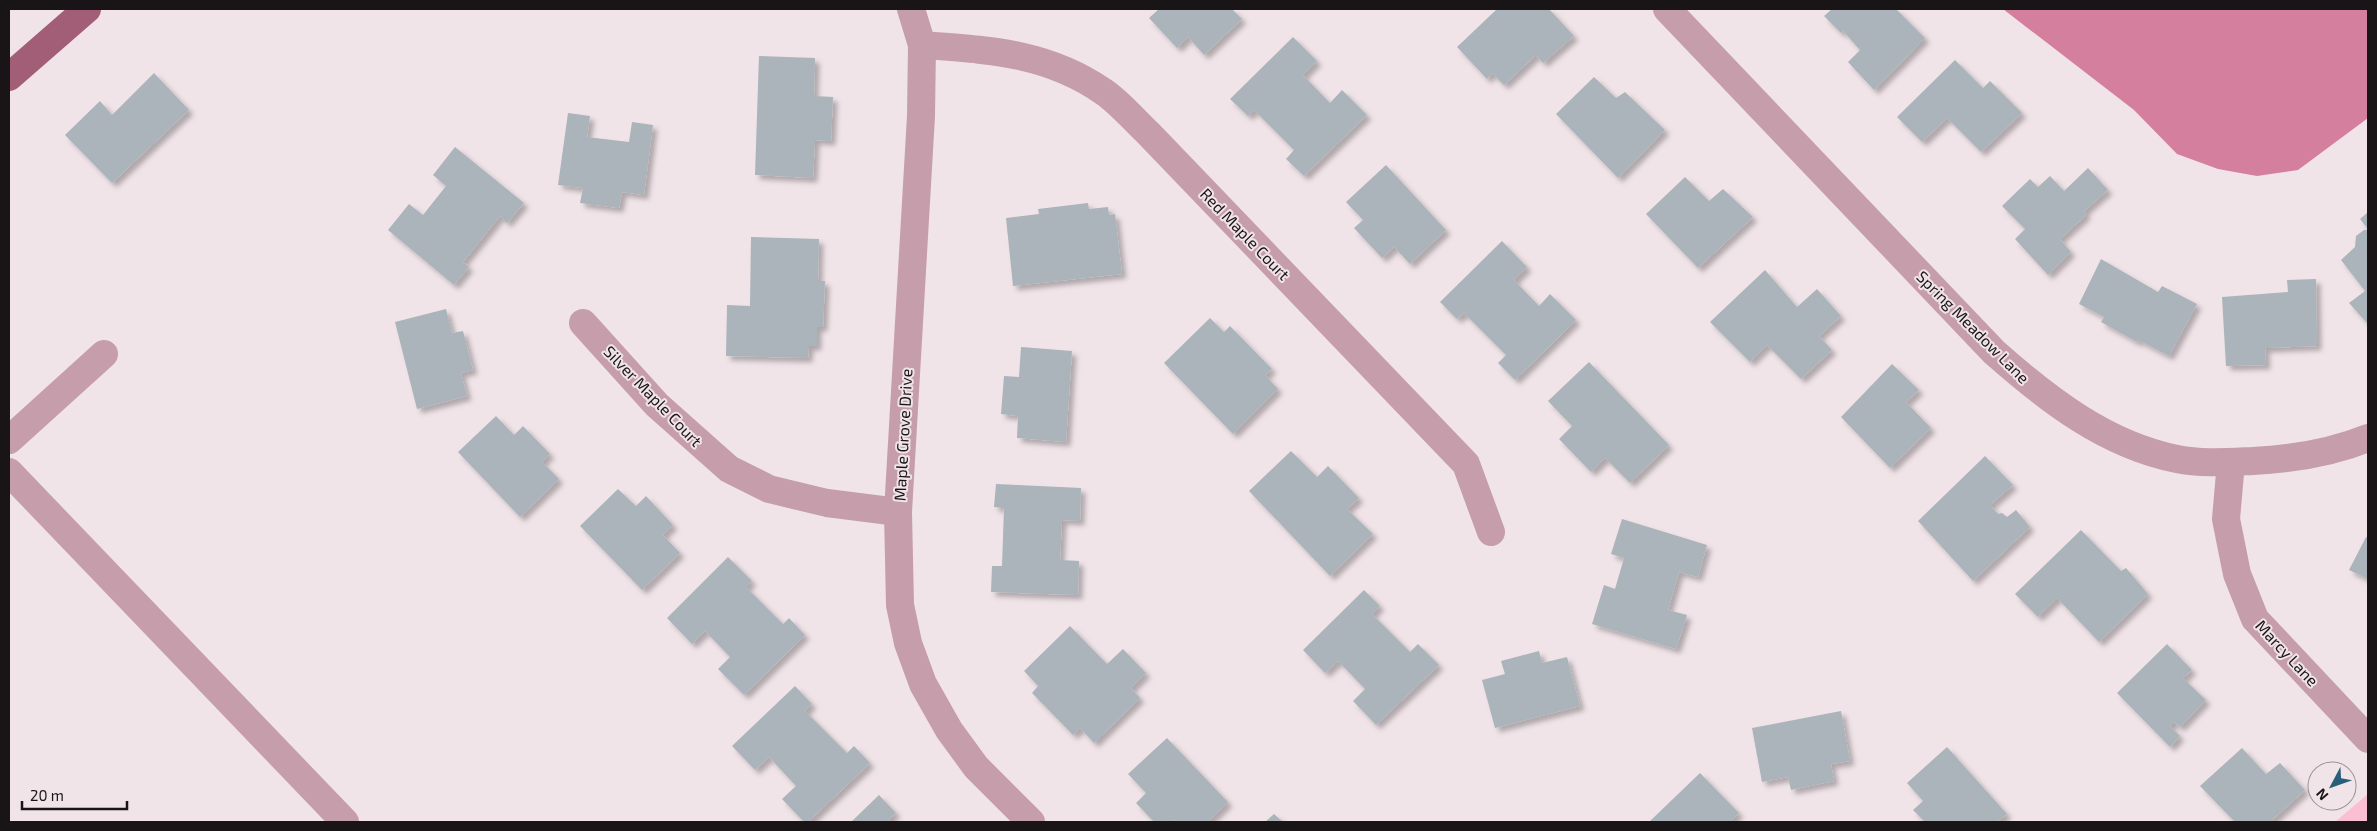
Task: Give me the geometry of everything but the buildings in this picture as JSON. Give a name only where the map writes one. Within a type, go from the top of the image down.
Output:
[{"type":"main road","points":[[9,77],[87,9]]},
{"type":"street","name":"Maple Grove Drive","points":[[911,9],[922,45],[921,116],[898,512],[900,605],[908,643],[923,684],[949,730],[976,767],[1031,822]]},
{"type":"street","name":"Spring Meadow Lane","points":[[1667,9],[1994,352],[2039,391],[2080,420],[2130,444],[2177,460],[2231,462],[2290,460],[2345,448],[2368,438]]},
{"type":"street","name":"Red Maple Court","points":[[922,45],[987,50],[1026,57],[1062,67],[1106,92],[1466,464],[1491,532]]},
{"type":"street","name":"Silver Maple Court","points":[[583,323],[657,405],[729,470],[769,489],[827,503],[898,512]]},
{"type":"street","points":[[9,440],[104,354]]},
{"type":"street","name":"Marcy Lane","points":[[2231,462],[2226,519],[2237,574],[2255,619],[2368,739]]},
{"type":"street","points":[[9,472],[345,822]]},
{"type":"shaded area","points":[[2003,9],[2368,9],[2368,118],[2298,170],[2257,176],[2218,169],[2177,154],[2134,110]]},
{"type":"shaded area","points":[[2368,794],[2368,822],[2335,822],[2348,811],[2357,811],[2357,803]]}]
